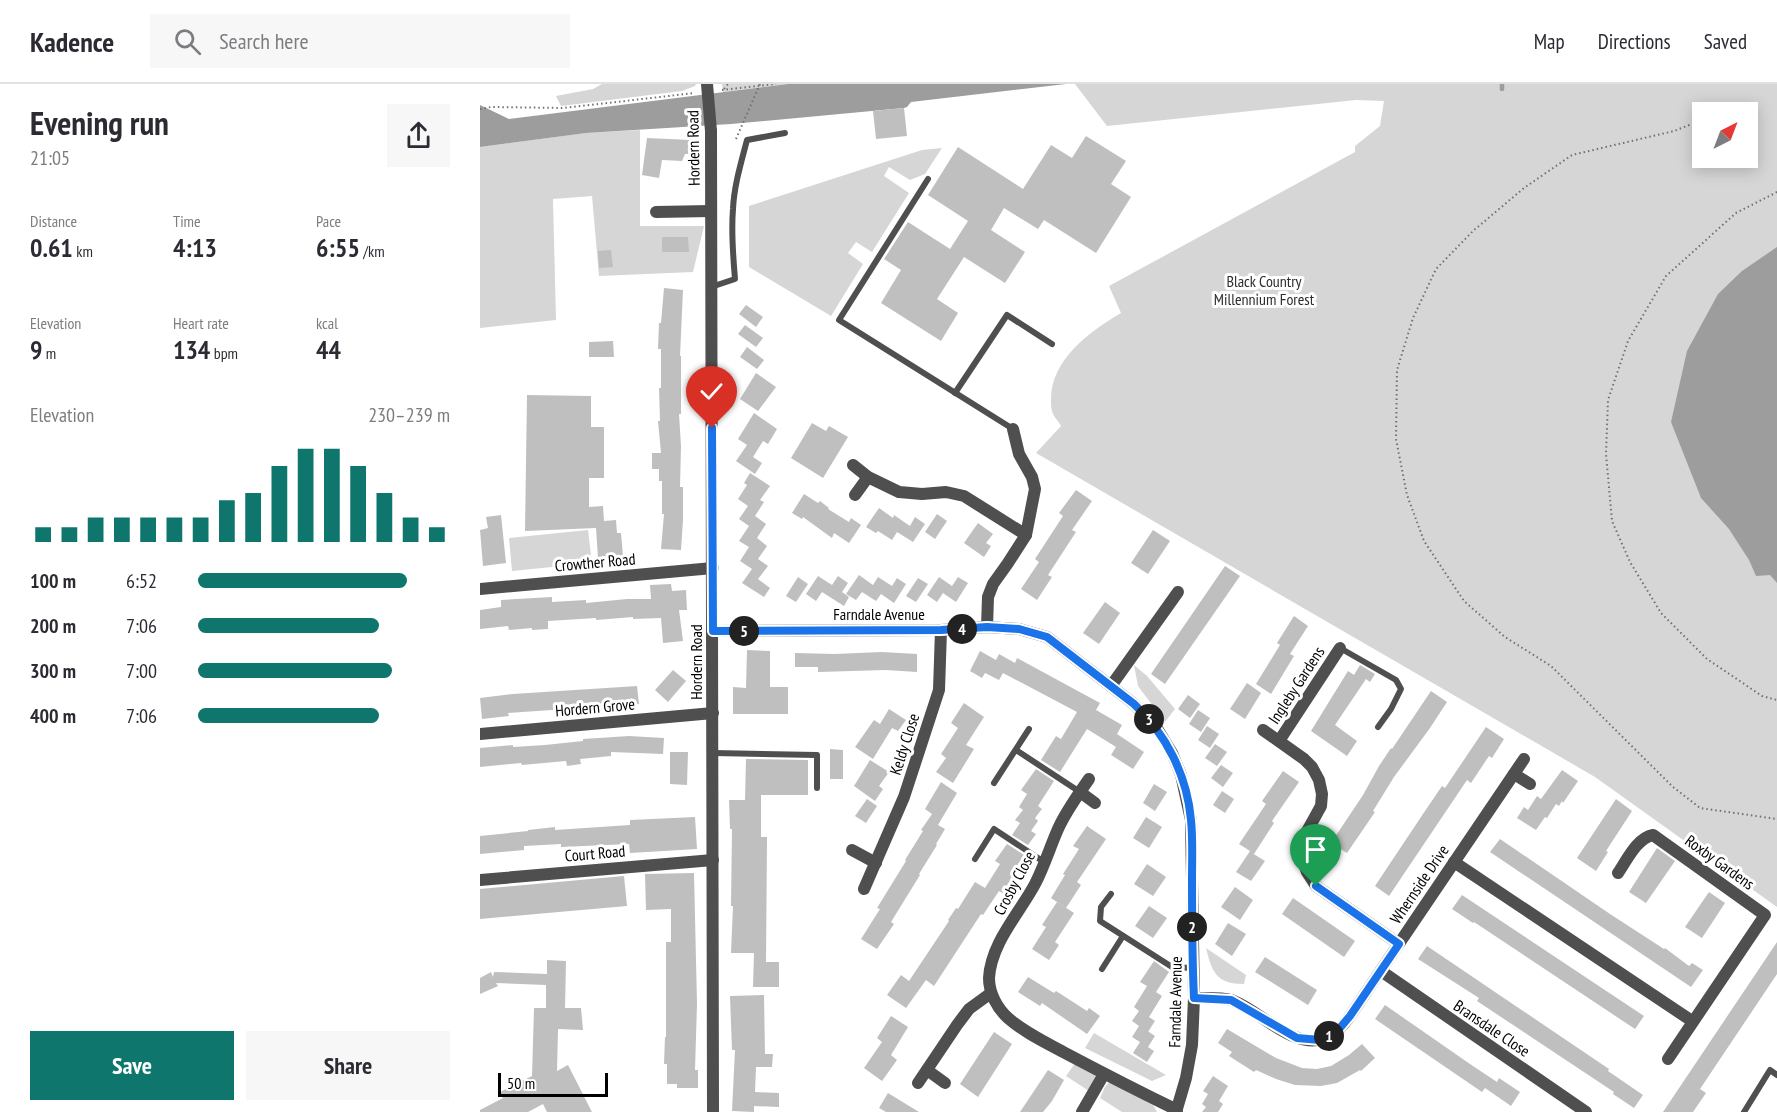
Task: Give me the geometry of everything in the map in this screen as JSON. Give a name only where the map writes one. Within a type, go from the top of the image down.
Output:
[{"type":"street","name":"Hordern Road","points":[[711,87],[713,1112]]},
{"type":"street","points":[[656,212],[711,211]]},
{"type":"street","points":[[987,627],[988,597],[993,584],[1026,535],[1035,489],[1032,477],[1019,454],[1013,429]]},
{"type":"street","points":[[853,465],[868,477],[899,492],[922,494],[946,492],[964,496],[1026,535]]},
{"type":"street","points":[[855,495],[868,477]]},
{"type":"street","name":"Crowther Road","points":[[480,589],[713,568]]},
{"type":"street","points":[[1111,686],[1178,592]]},
{"type":"street","name":"Farndale Avenue","points":[[713,631],[941,630],[987,627],[1019,629],[1047,637],[1134,704],[1158,730],[1172,753],[1181,775],[1191,820],[1194,998],[1192,1045],[1186,1078],[1176,1111]]},
{"type":"street","name":"Keldy Close","points":[[864,889],[904,797],[939,690],[941,630]]},
{"type":"street","name":"Ingleby Gardens","points":[[1279,741],[1340,648]]},
{"type":"street","name":"Hordern Grove","points":[[480,734],[713,713]]},
{"type":"street","name":"Ingleby Gardens","points":[[1263,730],[1304,759],[1312,767],[1319,780],[1322,795],[1321,806],[1302,845],[1302,859],[1307,872],[1316,886],[1399,944]]},
{"type":"street","name":"Whernside Drive","points":[[1194,998],[1231,1000],[1297,1038],[1320,1040],[1330,1036],[1339,1029],[1381,971],[1524,759]]},
{"type":"street","points":[[1514,774],[1530,784]]},
{"type":"street","name":"Crosby Close","points":[[991,993],[989,979],[991,964],[998,945],[1035,884],[1058,828],[1089,779]]},
{"type":"street","points":[[1080,792],[1095,803]]},
{"type":"street","name":"Roxby Gardens","points":[[1618,873],[1638,844],[1646,837],[1653,835],[1765,915],[1668,1059]]},
{"type":"street","points":[[852,849],[876,863]]},
{"type":"street","name":"Court Road","points":[[480,880],[713,860]]},
{"type":"street","points":[[1454,862],[1692,1021]]},
{"type":"street","name":"Bransdale Close","points":[[1381,971],[1586,1112]]},
{"type":"street","points":[[918,1083],[969,1009],[991,993],[1007,1017],[1028,1033],[1176,1111]]},
{"type":"street","points":[[927,1070],[945,1083]]},
{"type":"street","points":[[1082,1112],[1104,1074]]},
{"type":"lane","points":[[711,287],[735,279],[732,241],[733,209],[736,183],[747,140],[785,133]]},
{"type":"lane","points":[[928,179],[839,320],[1013,429]]},
{"type":"lane","points":[[956,393],[1007,315],[1052,344]]},
{"type":"lane","points":[[1340,648],[1396,680],[1401,689],[1392,709],[1378,728]]},
{"type":"lane","points":[[994,783],[1029,729]]},
{"type":"lane","points":[[1016,750],[1080,792]]},
{"type":"lane","points":[[713,753],[817,756],[817,788]]},
{"type":"lane","points":[[975,859],[994,829],[1045,862]]},
{"type":"lane","points":[[1111,894],[1101,907],[1100,921],[1172,967],[1192,968]]},
{"type":"lane","points":[[1102,969],[1123,936]]},
{"type":"lane","points":[[1744,1112],[1770,1071],[1777,1075]]},
{"type":"path","points":[[724,90],[728,84]]},
{"type":"path","points":[[736,139],[760,84]]},
{"type":"path","points":[[711,87],[724,90],[776,84]]},
{"type":"path","points":[[480,109],[490,107],[564,108],[696,93]]},
{"type":"path","points":[[1692,124],[1572,155],[1524,188],[1473,231],[1436,269],[1413,318],[1397,370],[1396,439],[1407,495],[1424,541],[1464,601],[1505,637],[1551,666],[1673,787],[1700,808],[1777,819]]},
{"type":"path","points":[[1777,192],[1736,213],[1666,276],[1628,341],[1608,400],[1606,454],[1612,521],[1630,562],[1661,613],[1707,659],[1762,696],[1777,700]]},
{"type":"green space","points":[[602,84],[696,84],[682,91],[561,106],[556,96],[593,89]]},
{"type":"green space","points":[[722,84],[788,84],[723,92]]},
{"type":"green space","name":"Black Country Millennium Forest","points":[[1075,84],[1777,84],[1777,907],[1595,777],[1036,453],[1061,426],[1052,412],[1051,401],[1052,386],[1064,360],[1085,338],[1121,313],[1109,286],[1355,152],[1355,146],[1380,126],[1384,101],[1356,100],[1107,126]]},
{"type":"green space","points":[[640,130],[640,226],[704,226],[693,272],[599,276],[592,196],[553,199],[556,320],[480,328],[480,147],[585,133]]},
{"type":"green space","points":[[942,148],[925,174],[910,180],[889,167],[884,176],[909,193],[872,252],[856,242],[848,253],[863,264],[831,316],[749,267],[749,206],[922,150]]},
{"type":"green space","points":[[588,530],[592,563],[512,571],[509,538]]},
{"type":"green space","points":[[1134,665],[1147,676],[1175,709],[1165,722],[1138,686]]},
{"type":"green space","points":[[1206,948],[1246,975],[1244,984],[1221,979],[1213,970]]},
{"type":"green space","points":[[1094,1033],[1166,1075],[1152,1081],[1085,1048]]},
{"type":"green space","points":[[1076,1062],[1096,1073],[1095,1081],[1089,1091],[1066,1076]]},
{"type":"green space","points":[[1110,1081],[1153,1105],[1157,1112],[1122,1112],[1100,1098]]},
{"type":"shaded area","points":[[788,84],[1066,84],[911,102],[904,108],[731,124],[586,133],[480,147],[480,105],[509,119]]},
{"type":"shaded area","points":[[1777,247],[1777,583],[1770,575],[1756,576],[1749,560],[1729,529],[1701,498],[1671,422],[1687,351],[1718,294],[1742,271]]},
{"type":"building","points":[[904,108],[907,136],[876,139],[873,111]]},
{"type":"building","points":[[1086,136],[1126,161],[1111,184],[1131,197],[1096,253],[1044,220],[1038,229],[1004,208],[991,230],[1025,252],[1005,283],[964,257],[937,299],[958,313],[941,341],[881,303],[901,270],[884,259],[908,222],[950,249],[968,221],[928,195],[958,147],[1023,189],[1051,145],[1072,158]]},
{"type":"building","points":[[647,138],[691,140],[689,154],[685,154],[682,161],[662,160],[659,178],[642,175]]},
{"type":"building","points":[[662,237],[688,237],[689,252],[662,252]]},
{"type":"building","points":[[611,250],[613,267],[599,268],[598,251]]},
{"type":"building","points":[[664,288],[683,290],[680,356],[681,414],[679,414],[680,487],[683,487],[681,550],[661,549],[664,514],[662,514],[662,481],[659,481],[659,469],[652,469],[652,453],[661,453],[658,421],[660,421],[661,349],[658,349]]},
{"type":"building","points":[[746,305],[763,317],[756,327],[739,314]]},
{"type":"building","points":[[745,325],[763,338],[756,347],[738,334]]},
{"type":"building","points":[[613,341],[614,357],[589,357],[589,342]]},
{"type":"building","points":[[747,347],[764,360],[757,369],[740,357]]},
{"type":"building","points":[[756,373],[776,387],[758,411],[740,399]]},
{"type":"building","points":[[527,395],[591,396],[591,427],[604,427],[604,478],[589,478],[589,507],[603,506],[604,521],[616,520],[617,533],[621,533],[623,556],[598,558],[596,528],[525,531]]},
{"type":"building","points":[[754,413],[777,429],[768,444],[763,441],[753,457],[762,463],[755,474],[736,461],[747,445],[738,439]]},
{"type":"building","points":[[812,423],[826,431],[829,426],[848,437],[823,478],[791,458]]},
{"type":"building","points":[[750,473],[770,486],[760,500],[764,502],[755,516],[766,524],[757,538],[767,546],[758,559],[768,566],[758,579],[770,588],[764,597],[742,583],[752,569],[740,561],[749,547],[739,541],[749,526],[739,519],[748,506],[738,499],[747,485],[744,483]]},
{"type":"building","points":[[1076,490],[1092,501],[1072,530],[1076,532],[1048,575],[1052,577],[1037,600],[1021,589],[1039,562],[1035,559],[1063,516],[1059,513]]},
{"type":"building","points":[[804,494],[818,503],[820,501],[849,522],[851,518],[861,525],[849,543],[834,533],[832,538],[803,517],[802,519],[792,513]]},
{"type":"building","points":[[879,508],[910,526],[915,517],[925,524],[913,542],[897,532],[892,540],[866,527]]},
{"type":"building","points":[[937,514],[947,521],[935,539],[925,532]]},
{"type":"building","points":[[501,515],[506,563],[483,566],[480,530],[488,528],[486,517]]},
{"type":"building","points":[[978,523],[993,534],[986,543],[991,546],[984,557],[964,543]]},
{"type":"building","points":[[1153,530],[1170,541],[1148,574],[1131,563]]},
{"type":"building","points":[[1225,566],[1240,576],[1165,684],[1151,674]]},
{"type":"building","points":[[859,575],[873,585],[878,577],[892,586],[897,578],[906,584],[894,603],[881,594],[876,601],[862,592],[856,600],[846,594]]},
{"type":"building","points":[[818,576],[832,585],[838,576],[848,583],[842,592],[849,597],[844,606],[822,592],[816,601],[806,594]]},
{"type":"building","points":[[798,577],[808,584],[796,602],[786,596]]},
{"type":"building","points":[[939,577],[952,586],[958,577],[968,583],[956,602],[943,593],[937,602],[927,595]]},
{"type":"building","points":[[918,578],[928,584],[916,602],[906,596]]},
{"type":"building","points":[[671,584],[672,591],[686,590],[687,610],[679,610],[683,641],[663,643],[661,618],[548,621],[548,629],[532,630],[532,628],[509,630],[508,626],[480,629],[480,610],[501,607],[501,600],[552,597],[552,602],[586,600],[586,603],[651,599],[650,585]]},
{"type":"building","points":[[1105,602],[1120,613],[1099,644],[1083,633]]},
{"type":"building","points":[[1294,616],[1308,626],[1290,654],[1294,656],[1271,694],[1256,684],[1280,645],[1277,643]]},
{"type":"building","points":[[747,650],[770,651],[770,687],[788,687],[788,714],[733,714],[733,687],[746,688]]},
{"type":"building","points":[[980,651],[996,660],[999,654],[1015,663],[1017,658],[1100,703],[1096,710],[1122,725],[1117,734],[1144,752],[1133,769],[1111,755],[1116,747],[1087,729],[1060,772],[1041,760],[1056,736],[1061,739],[1077,712],[1003,673],[999,680],[985,673],[982,678],[970,671]]},
{"type":"building","points":[[795,653],[917,654],[917,672],[886,670],[818,672],[818,667],[795,667]]},
{"type":"building","points":[[1360,665],[1375,674],[1370,682],[1366,679],[1335,725],[1357,741],[1347,756],[1311,731],[1348,671],[1354,675]]},
{"type":"building","points":[[673,670],[686,681],[668,702],[655,690]]},
{"type":"building","points":[[1247,683],[1261,693],[1245,719],[1230,709]]},
{"type":"building","points":[[637,686],[639,704],[508,713],[509,716],[482,719],[480,698]]},
{"type":"building","points":[[1431,691],[1447,702],[1394,777],[1373,811],[1375,812],[1347,853],[1331,843],[1379,766]]},
{"type":"building","points":[[1188,695],[1200,704],[1190,718],[1178,709]]},
{"type":"building","points":[[964,703],[984,717],[966,745],[974,749],[953,783],[936,772],[946,758],[941,754],[958,728],[951,723]]},
{"type":"building","points":[[889,709],[906,720],[898,731],[892,728],[873,759],[855,747],[874,720],[880,724]]},
{"type":"building","points":[[1198,710],[1210,718],[1201,732],[1189,724]]},
{"type":"building","points":[[1207,726],[1219,734],[1210,748],[1198,740]]},
{"type":"building","points":[[1486,727],[1504,739],[1492,758],[1489,756],[1471,783],[1467,780],[1389,896],[1375,886],[1442,786],[1445,788]]},
{"type":"building","points":[[629,736],[664,738],[663,754],[611,752],[611,756],[580,759],[581,764],[567,766],[566,761],[480,767],[480,748],[545,745],[583,741],[583,739]]},
{"type":"building","points":[[1215,744],[1227,752],[1217,766],[1205,758]]},
{"type":"building","points":[[830,749],[843,750],[843,779],[830,779]]},
{"type":"building","points":[[670,752],[688,752],[687,785],[670,784]]},
{"type":"building","points":[[746,759],[808,760],[808,795],[761,795],[761,837],[767,837],[766,962],[779,962],[779,987],[753,987],[754,953],[731,953],[732,829],[730,829],[729,800],[745,800]]},
{"type":"building","points":[[870,760],[889,772],[879,786],[883,789],[875,801],[854,786]]},
{"type":"building","points":[[1221,765],[1233,773],[1223,787],[1211,778]]},
{"type":"building","points":[[1036,769],[1054,781],[1038,806],[1042,809],[1035,818],[1038,821],[1031,831],[1036,834],[1028,845],[1012,835],[1020,823],[1015,820],[1023,810],[1019,807],[1027,794],[1021,790]]},
{"type":"building","points":[[1562,770],[1578,781],[1563,803],[1562,801],[1559,806],[1556,804],[1536,830],[1517,818],[1524,807],[1528,810],[1537,796],[1541,799]]},
{"type":"building","points":[[1283,771],[1299,782],[1272,821],[1274,823],[1254,854],[1252,853],[1265,861],[1251,881],[1236,872],[1250,851],[1239,844],[1266,804],[1262,801]]},
{"type":"building","points":[[941,782],[957,793],[938,825],[945,829],[891,922],[894,924],[877,949],[861,939],[932,814],[925,809]]},
{"type":"building","points":[[1154,784],[1167,792],[1155,811],[1143,803]]},
{"type":"building","points":[[1222,791],[1234,799],[1225,813],[1213,805]]},
{"type":"building","points":[[867,799],[877,806],[866,823],[855,816]]},
{"type":"building","points":[[1616,799],[1632,811],[1596,871],[1577,858]]},
{"type":"building","points":[[695,817],[697,849],[630,853],[629,844],[561,847],[561,844],[524,846],[524,850],[480,854],[480,836],[555,827],[555,830],[630,825],[630,820]]},
{"type":"building","points":[[1146,817],[1162,827],[1149,848],[1133,838]]},
{"type":"building","points":[[1087,826],[1106,839],[1077,882],[1081,885],[1066,908],[1051,898],[1079,849],[1073,846]]},
{"type":"building","points":[[1500,839],[1689,966],[1692,963],[1703,970],[1691,987],[1490,852]]},
{"type":"building","points":[[1007,844],[1024,855],[1013,872],[1016,875],[1004,894],[999,891],[983,915],[981,914],[934,986],[926,980],[906,1008],[887,995],[901,975],[909,981],[975,882],[985,888],[1000,864],[995,861]]},
{"type":"building","points":[[1657,848],[1675,861],[1646,903],[1629,892]]},
{"type":"building","points":[[1147,864],[1166,877],[1153,896],[1134,884]]},
{"type":"building","points":[[694,873],[697,1004],[695,1070],[698,1070],[698,1088],[677,1088],[677,1084],[667,1084],[667,1064],[664,1064],[666,942],[671,942],[671,909],[646,910],[645,874]]},
{"type":"building","points":[[624,876],[627,906],[480,919],[480,889]]},
{"type":"building","points":[[1235,887],[1253,900],[1240,920],[1221,907]]},
{"type":"building","points":[[1709,892],[1725,903],[1702,938],[1685,927]]},
{"type":"building","points":[[1462,895],[1644,1016],[1635,1029],[1452,909]]},
{"type":"building","points":[[1293,898],[1355,941],[1344,957],[1282,914]]},
{"type":"building","points":[[1057,902],[1074,913],[1055,942],[1059,945],[1049,960],[1032,949],[1046,927],[1042,925]]},
{"type":"building","points":[[1149,906],[1167,918],[1153,938],[1135,926]]},
{"type":"building","points":[[1228,923],[1246,934],[1232,956],[1215,944]]},
{"type":"building","points":[[1777,942],[1777,974],[1700,1089],[1706,1093],[1693,1112],[1663,1112]]},
{"type":"building","points":[[1427,946],[1609,1069],[1608,1071],[1643,1095],[1634,1108],[1613,1094],[1614,1092],[1477,1001],[1479,998],[1418,959]]},
{"type":"building","points":[[1265,957],[1317,990],[1308,1005],[1255,972]]},
{"type":"building","points":[[547,960],[566,961],[565,1008],[581,1008],[583,1030],[558,1029],[557,1071],[568,1065],[592,1112],[547,1112],[543,1104],[528,1112],[480,1112],[503,1098],[500,1092],[532,1076],[534,1008],[546,1008],[546,985],[496,983],[498,986],[480,994],[480,978],[491,972],[493,977],[494,972],[547,974]]},
{"type":"building","points":[[1154,961],[1169,972],[1156,992],[1162,996],[1149,1017],[1155,1021],[1148,1032],[1155,1036],[1148,1047],[1154,1051],[1147,1062],[1133,1053],[1140,1042],[1132,1037],[1139,1026],[1132,1021],[1139,1011],[1134,1007],[1147,986],[1140,982]]},
{"type":"building","points":[[1028,977],[1100,1016],[1087,1034],[1042,1003],[1040,1006],[1018,992]]},
{"type":"building","points":[[764,995],[765,1054],[773,1054],[772,1067],[756,1067],[755,1092],[779,1093],[779,1107],[754,1106],[754,1112],[732,1111],[735,1050],[732,1050],[730,996]]},
{"type":"building","points":[[1385,1005],[1497,1082],[1499,1078],[1520,1092],[1511,1106],[1485,1088],[1482,1092],[1375,1019]]},
{"type":"building","points":[[891,1016],[908,1027],[891,1055],[897,1060],[882,1081],[864,1068],[882,1042],[877,1038]]},
{"type":"building","points":[[1227,1029],[1276,1058],[1302,1068],[1317,1069],[1331,1066],[1362,1044],[1375,1058],[1361,1071],[1337,1083],[1321,1086],[1295,1085],[1256,1070],[1254,1072],[1229,1056],[1232,1052],[1218,1043]]},
{"type":"building","points":[[994,1032],[1012,1044],[978,1097],[960,1084]]},
{"type":"building","points":[[1048,1070],[1064,1080],[1052,1101],[1043,1112],[1020,1112]]},
{"type":"building","points":[[1213,1076],[1228,1086],[1219,1101],[1223,1104],[1218,1112],[1202,1112],[1206,1107],[1202,1104],[1208,1094],[1203,1091]]},
{"type":"building","points":[[888,1093],[919,1112],[886,1112],[879,1108]]},
{"type":"waterway","points":[[1502,84],[1502,89]]},
{"type":"route","points":[[712,428],[713,631],[941,630],[987,627],[1019,629],[1047,637],[1134,704],[1158,730],[1172,753],[1181,775],[1191,820],[1194,998],[1231,1000],[1297,1038],[1320,1040],[1339,1029],[1399,944],[1316,886]]}]
